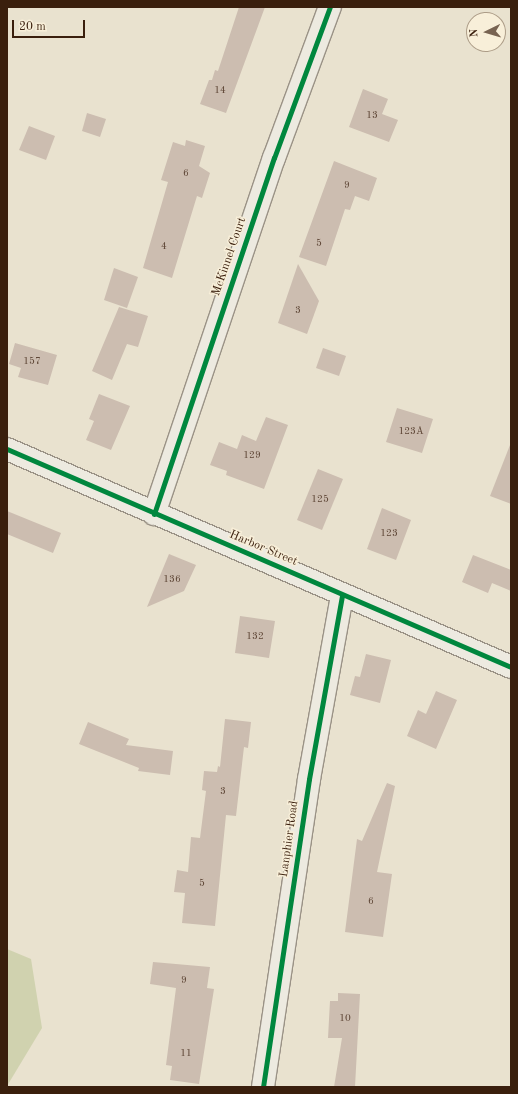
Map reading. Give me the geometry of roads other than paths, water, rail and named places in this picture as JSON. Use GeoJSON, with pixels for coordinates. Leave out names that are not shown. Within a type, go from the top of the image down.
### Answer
{"type":"FeatureCollection","features":[{"type":"Feature","properties":{"kind":"street","name":"McKinnel Court"},"geometry":{"type":"LineString","coordinates":[[154,514],[274,158],[330,7]]}},
{"type":"Feature","properties":{"kind":"street","name":"Harbor Street"},"geometry":{"type":"LineString","coordinates":[[7,449],[154,514],[511,667]]}},
{"type":"Feature","properties":{"kind":"street","name":"Lanphier Road"},"geometry":{"type":"LineString","coordinates":[[263,1087],[309,779],[342,595]]}}]}
